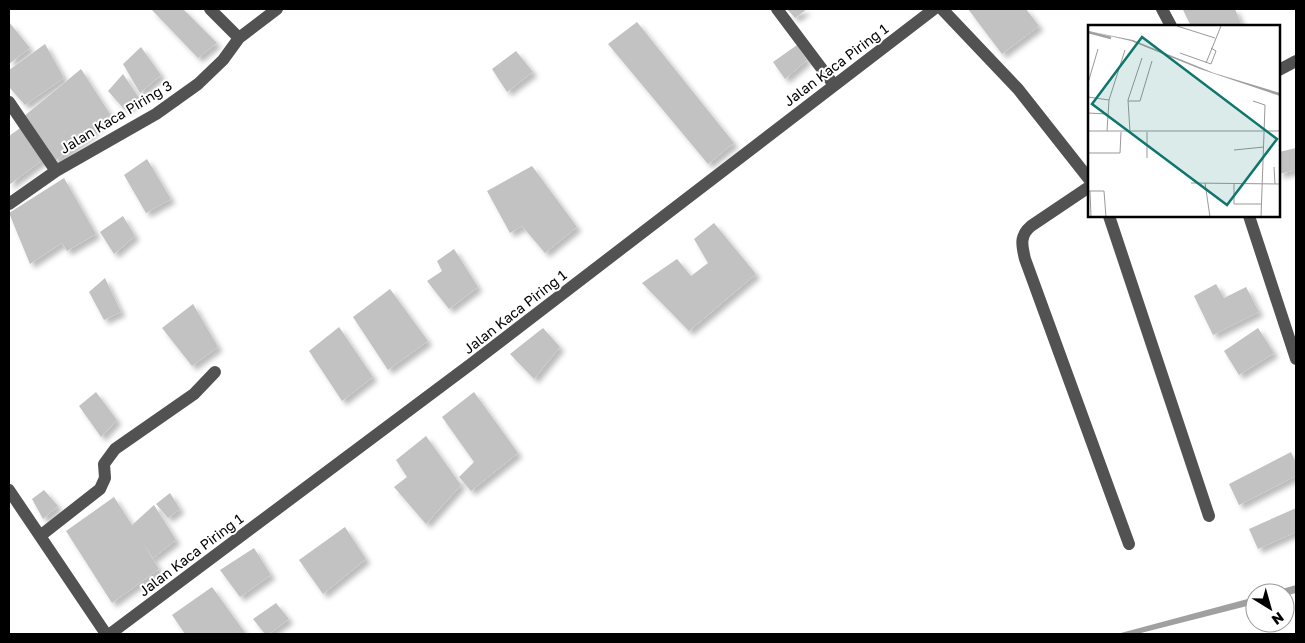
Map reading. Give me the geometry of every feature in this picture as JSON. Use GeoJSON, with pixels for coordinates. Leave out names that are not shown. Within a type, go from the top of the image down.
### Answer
{"type":"FeatureCollection","features":[{"type":"Feature","properties":{"kind":"street"},"geometry":{"type":"LineString","coordinates":[[210,9],[239,38]]}},
{"type":"Feature","properties":{"kind":"street","name":"Jalan Kaca Piring 3"},"geometry":{"type":"LineString","coordinates":[[9,204],[56,171],[156,114],[198,84],[223,60],[239,38],[277,9]]}},
{"type":"Feature","properties":{"kind":"street"},"geometry":{"type":"LineString","coordinates":[[777,9],[834,85]]}},
{"type":"Feature","properties":{"kind":"street","name":"Jalan Kaca Piring 1"},"geometry":{"type":"LineString","coordinates":[[110,634],[472,364],[934,9]]}},
{"type":"Feature","properties":{"kind":"street"},"geometry":{"type":"LineString","coordinates":[[942,9],[1018,89],[1088,178]]}},
{"type":"Feature","properties":{"kind":"street"},"geometry":{"type":"LineString","coordinates":[[1162,9],[1170,25]]}},
{"type":"Feature","properties":{"kind":"street"},"geometry":{"type":"LineString","coordinates":[[1280,69],[1296,61]]}},
{"type":"Feature","properties":{"kind":"street"},"geometry":{"type":"LineString","coordinates":[[9,102],[56,171]]}},
{"type":"Feature","properties":{"kind":"street"},"geometry":{"type":"LineString","coordinates":[[1088,188],[1031,226],[1025,232],[1022,241],[1025,260],[1129,544]]}},
{"type":"Feature","properties":{"kind":"street"},"geometry":{"type":"LineString","coordinates":[[1110,218],[1209,516]]}},
{"type":"Feature","properties":{"kind":"street"},"geometry":{"type":"LineString","coordinates":[[1250,218],[1296,359]]}},
{"type":"Feature","properties":{"kind":"street"},"geometry":{"type":"LineString","coordinates":[[40,536],[100,489],[105,478],[104,464],[115,449],[194,394],[215,372]]}},
{"type":"Feature","properties":{"kind":"street"},"geometry":{"type":"LineString","coordinates":[[9,490],[106,634]]}},
{"type":"Feature","properties":{"kind":"shaded area"},"geometry":{"type":"Polygon","coordinates":[[[1245,600],[1245,607],[1137,634],[1117,634],[1245,600]]]}},
{"type":"Feature","properties":{"kind":"building"},"geometry":{"type":"Polygon","coordinates":[[[151,9],[183,9],[217,43],[198,58],[151,9]]]}},
{"type":"Feature","properties":{"kind":"building"},"geometry":{"type":"Polygon","coordinates":[[[787,9],[807,9],[795,18],[787,9]]]}},
{"type":"Feature","properties":{"kind":"building"},"geometry":{"type":"Polygon","coordinates":[[[968,9],[1026,9],[1039,26],[1002,54],[968,9]]]}},
{"type":"Feature","properties":{"kind":"building"},"geometry":{"type":"Polygon","coordinates":[[[1235,9],[1242,25],[1190,25],[1183,10],[1235,9]]]}},
{"type":"Feature","properties":{"kind":"building"},"geometry":{"type":"Polygon","coordinates":[[[9,22],[30,48],[9,64],[9,22]]]}},
{"type":"Feature","properties":{"kind":"building"},"geometry":{"type":"Polygon","coordinates":[[[637,22],[734,143],[708,164],[608,44],[637,22]]]}},
{"type":"Feature","properties":{"kind":"building"},"geometry":{"type":"Polygon","coordinates":[[[45,44],[64,78],[25,105],[9,87],[9,70],[45,44]]]}},
{"type":"Feature","properties":{"kind":"building"},"geometry":{"type":"Polygon","coordinates":[[[797,45],[807,60],[785,79],[773,62],[797,45]]]}},
{"type":"Feature","properties":{"kind":"building"},"geometry":{"type":"Polygon","coordinates":[[[141,47],[161,75],[140,93],[123,64],[141,47]]]}},
{"type":"Feature","properties":{"kind":"building"},"geometry":{"type":"Polygon","coordinates":[[[516,51],[533,72],[507,92],[492,69],[516,51]]]}},
{"type":"Feature","properties":{"kind":"building"},"geometry":{"type":"Polygon","coordinates":[[[81,69],[110,114],[89,135],[55,161],[23,117],[81,69]]]}},
{"type":"Feature","properties":{"kind":"building"},"geometry":{"type":"Polygon","coordinates":[[[123,74],[139,98],[125,110],[108,91],[123,74]]]}},
{"type":"Feature","properties":{"kind":"building"},"geometry":{"type":"Polygon","coordinates":[[[23,126],[44,159],[9,185],[9,136],[23,126]]]}},
{"type":"Feature","properties":{"kind":"building"},"geometry":{"type":"Polygon","coordinates":[[[1296,148],[1296,170],[1280,174],[1280,152],[1296,148]]]}},
{"type":"Feature","properties":{"kind":"building"},"geometry":{"type":"Polygon","coordinates":[[[147,159],[171,199],[146,213],[124,175],[147,159]]]}},
{"type":"Feature","properties":{"kind":"building"},"geometry":{"type":"Polygon","coordinates":[[[532,166],[577,227],[545,253],[522,226],[510,233],[487,191],[532,166]]]}},
{"type":"Feature","properties":{"kind":"building"},"geometry":{"type":"Polygon","coordinates":[[[64,178],[96,234],[67,251],[62,243],[30,264],[9,213],[64,178]]]}},
{"type":"Feature","properties":{"kind":"building"},"geometry":{"type":"Polygon","coordinates":[[[123,216],[135,236],[114,254],[100,232],[123,216]]]}},
{"type":"Feature","properties":{"kind":"building"},"geometry":{"type":"Polygon","coordinates":[[[714,223],[756,274],[689,331],[642,283],[677,259],[691,276],[708,263],[694,239],[714,223]]]}},
{"type":"Feature","properties":{"kind":"building"},"geometry":{"type":"Polygon","coordinates":[[[454,249],[478,287],[449,309],[427,281],[442,271],[437,261],[454,249]]]}},
{"type":"Feature","properties":{"kind":"building"},"geometry":{"type":"Polygon","coordinates":[[[105,278],[121,312],[104,320],[89,292],[105,278]]]}},
{"type":"Feature","properties":{"kind":"building"},"geometry":{"type":"Polygon","coordinates":[[[1216,284],[1224,298],[1246,287],[1259,312],[1213,335],[1194,296],[1216,284]]]}},
{"type":"Feature","properties":{"kind":"building"},"geometry":{"type":"Polygon","coordinates":[[[390,289],[428,341],[388,370],[353,317],[390,289]]]}},
{"type":"Feature","properties":{"kind":"building"},"geometry":{"type":"Polygon","coordinates":[[[193,304],[218,347],[192,366],[162,328],[193,304]]]}},
{"type":"Feature","properties":{"kind":"building"},"geometry":{"type":"Polygon","coordinates":[[[339,327],[373,377],[342,401],[309,351],[339,327]]]}},
{"type":"Feature","properties":{"kind":"building"},"geometry":{"type":"Polygon","coordinates":[[[543,328],[560,347],[534,379],[510,354],[543,328]]]}},
{"type":"Feature","properties":{"kind":"building"},"geometry":{"type":"Polygon","coordinates":[[[1258,328],[1274,353],[1239,375],[1224,351],[1258,328]]]}},
{"type":"Feature","properties":{"kind":"building"},"geometry":{"type":"Polygon","coordinates":[[[96,392],[117,420],[101,437],[79,406],[96,392]]]}},
{"type":"Feature","properties":{"kind":"building"},"geometry":{"type":"Polygon","coordinates":[[[474,392],[518,453],[471,491],[459,477],[474,462],[442,417],[474,392]]]}},
{"type":"Feature","properties":{"kind":"building"},"geometry":{"type":"Polygon","coordinates":[[[426,436],[461,485],[426,524],[394,487],[407,477],[396,460],[426,436]]]}},
{"type":"Feature","properties":{"kind":"building"},"geometry":{"type":"Polygon","coordinates":[[[1291,452],[1296,463],[1296,476],[1239,505],[1229,484],[1291,452]]]}},
{"type":"Feature","properties":{"kind":"building"},"geometry":{"type":"Polygon","coordinates":[[[44,490],[58,506],[43,519],[32,499],[44,490]]]}},
{"type":"Feature","properties":{"kind":"building"},"geometry":{"type":"Polygon","coordinates":[[[170,493],[180,509],[168,518],[156,504],[170,493]]]}},
{"type":"Feature","properties":{"kind":"building"},"geometry":{"type":"Polygon","coordinates":[[[114,497],[132,525],[154,505],[176,540],[153,558],[141,540],[159,569],[112,603],[66,531],[114,497]]]}},
{"type":"Feature","properties":{"kind":"building"},"geometry":{"type":"Polygon","coordinates":[[[1296,508],[1296,532],[1258,549],[1249,529],[1296,508]]]}},
{"type":"Feature","properties":{"kind":"building"},"geometry":{"type":"Polygon","coordinates":[[[345,527],[366,559],[323,594],[299,560],[345,527]]]}},
{"type":"Feature","properties":{"kind":"building"},"geometry":{"type":"Polygon","coordinates":[[[254,548],[271,575],[240,597],[220,570],[254,548]]]}},
{"type":"Feature","properties":{"kind":"building"},"geometry":{"type":"Polygon","coordinates":[[[212,587],[246,634],[185,634],[172,615],[212,587]]]}},
{"type":"Feature","properties":{"kind":"building"},"geometry":{"type":"Polygon","coordinates":[[[276,603],[289,619],[269,634],[265,634],[253,619],[276,603]]]}}]}
